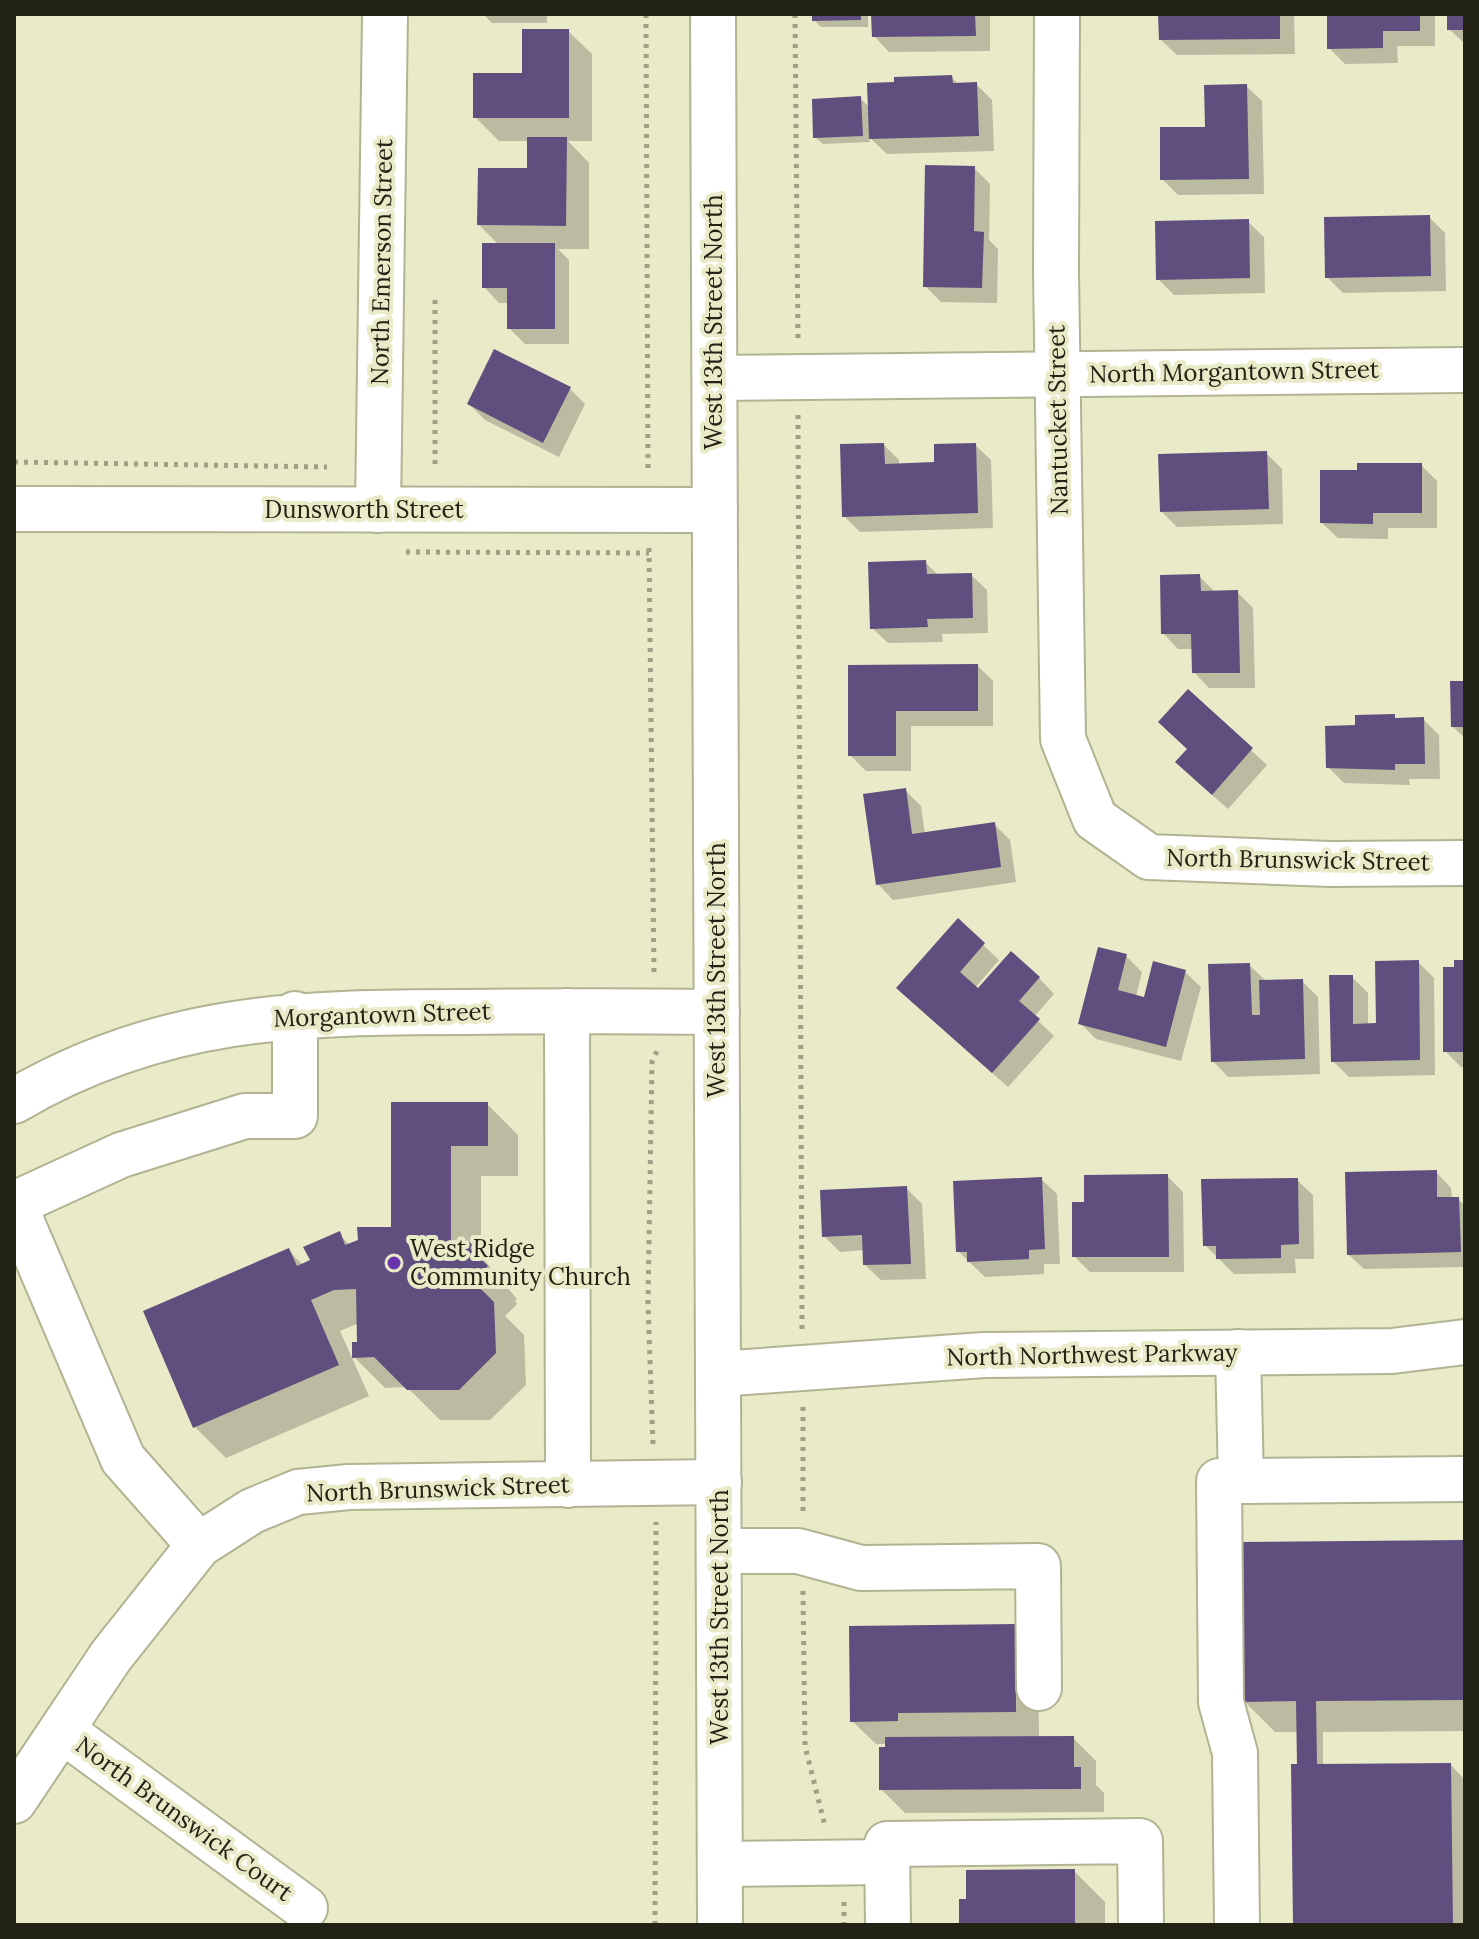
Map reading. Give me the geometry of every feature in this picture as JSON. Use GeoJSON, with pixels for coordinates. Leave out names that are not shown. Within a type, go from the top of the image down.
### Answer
{"type":"FeatureCollection","features":[{"type":"Feature","properties":{"kind":"street","name":"North Emerson Street"},"geometry":{"type":"LineString","coordinates":[[378,510],[385,14]]}},
{"type":"Feature","properties":{"kind":"street","name":"West 13th Street North"},"geometry":{"type":"LineString","coordinates":[[713,14],[720,1925]]}},
{"type":"Feature","properties":{"kind":"street","name":"Nantucket Street"},"geometry":{"type":"LineString","coordinates":[[1057,14],[1063,739],[1095,819]]}},
{"type":"Feature","properties":{"kind":"street","name":"North Morgantown Street"},"geometry":{"type":"LineString","coordinates":[[715,378],[1465,370]]}},
{"type":"Feature","properties":{"kind":"street","name":"Dunsworth Street"},"geometry":{"type":"LineString","coordinates":[[14,509],[715,510]]}},
{"type":"Feature","properties":{"kind":"street","name":"North Brunswick Street"},"geometry":{"type":"LineString","coordinates":[[1095,819],[1149,857],[1330,864],[1465,863]]}},
{"type":"Feature","properties":{"kind":"street"},"geometry":{"type":"LineString","coordinates":[[567,1011],[568,1485]]}},
{"type":"Feature","properties":{"kind":"street","name":"Morgantown Street"},"geometry":{"type":"LineString","coordinates":[[14,1101],[98,1061],[185,1031],[295,1014],[717,1012]]}},
{"type":"Feature","properties":{"kind":"street"},"geometry":{"type":"LineString","coordinates":[[199,1545],[123,1459],[14,1204],[59,1181],[148,1146],[245,1116],[295,1116],[295,1014]]}},
{"type":"Feature","properties":{"kind":"street","name":"North Northwest Parkway"},"geometry":{"type":"LineString","coordinates":[[719,1374],[984,1355],[1392,1351],[1465,1342]]}},
{"type":"Feature","properties":{"kind":"street"},"geometry":{"type":"LineString","coordinates":[[1238,1352],[1241,1481]]}},
{"type":"Feature","properties":{"kind":"street"},"geometry":{"type":"LineString","coordinates":[[1237,1925],[1235,1753],[1221,1702],[1219,1481],[1465,1479]]}},
{"type":"Feature","properties":{"kind":"street","name":"North Brunswick Street"},"geometry":{"type":"LineString","coordinates":[[14,1801],[111,1656],[199,1545],[252,1511],[298,1492],[349,1487],[719,1482]]}},
{"type":"Feature","properties":{"kind":"street"},"geometry":{"type":"LineString","coordinates":[[720,1551],[803,1552],[861,1568],[1038,1566],[1039,1688]]}},
{"type":"Feature","properties":{"kind":"street","name":"North Brunswick Court"},"geometry":{"type":"LineString","coordinates":[[63,1731],[305,1908]]}},
{"type":"Feature","properties":{"kind":"street"},"geometry":{"type":"LineString","coordinates":[[888,1925],[887,1844],[1140,1841],[1141,1925]]}},
{"type":"Feature","properties":{"kind":"street"},"geometry":{"type":"LineString","coordinates":[[720,1864],[887,1862]]}},
{"type":"Feature","properties":{"kind":"path"},"geometry":{"type":"LineString","coordinates":[[795,14],[805,1746],[844,1903],[844,1925]]}},
{"type":"Feature","properties":{"kind":"path"},"geometry":{"type":"LineString","coordinates":[[435,300],[435,469]]}},
{"type":"Feature","properties":{"kind":"building"},"geometry":{"type":"Polygon","coordinates":[[[812,14],[861,14],[861,20],[812,21],[812,14]]]}},
{"type":"Feature","properties":{"kind":"building"},"geometry":{"type":"Polygon","coordinates":[[[871,14],[975,14],[976,36],[872,37],[871,14]]]}},
{"type":"Feature","properties":{"kind":"building"},"geometry":{"type":"Polygon","coordinates":[[[1158,14],[1280,14],[1280,39],[1159,40],[1158,14]]]}},
{"type":"Feature","properties":{"kind":"building"},"geometry":{"type":"Polygon","coordinates":[[[1327,14],[1420,14],[1420,31],[1383,31],[1383,48],[1327,49],[1327,14]]]}},
{"type":"Feature","properties":{"kind":"building"},"geometry":{"type":"Polygon","coordinates":[[[1447,14],[1465,14],[1465,30],[1447,30],[1447,14]]]}},
{"type":"Feature","properties":{"kind":"building"},"geometry":{"type":"Polygon","coordinates":[[[522,29],[569,29],[569,118],[473,118],[473,73],[522,73],[522,29]]]}},
{"type":"Feature","properties":{"kind":"building"},"geometry":{"type":"Polygon","coordinates":[[[952,75],[953,83],[977,82],[979,136],[869,139],[867,83],[894,82],[894,77],[952,75]]]}},
{"type":"Feature","properties":{"kind":"building"},"geometry":{"type":"Polygon","coordinates":[[[1247,84],[1249,179],[1160,180],[1160,127],[1205,127],[1204,85],[1247,84]]]}},
{"type":"Feature","properties":{"kind":"building"},"geometry":{"type":"Polygon","coordinates":[[[861,96],[863,136],[813,138],[812,99],[861,96]]]}},
{"type":"Feature","properties":{"kind":"building"},"geometry":{"type":"Polygon","coordinates":[[[527,137],[567,137],[566,226],[477,225],[478,168],[527,168],[527,137]]]}},
{"type":"Feature","properties":{"kind":"building"},"geometry":{"type":"Polygon","coordinates":[[[925,165],[975,166],[974,231],[984,232],[982,288],[923,287],[925,165]]]}},
{"type":"Feature","properties":{"kind":"building"},"geometry":{"type":"Polygon","coordinates":[[[1430,215],[1431,276],[1325,278],[1324,217],[1430,215]]]}},
{"type":"Feature","properties":{"kind":"building"},"geometry":{"type":"Polygon","coordinates":[[[1249,219],[1250,278],[1156,280],[1155,221],[1249,219]]]}},
{"type":"Feature","properties":{"kind":"building"},"geometry":{"type":"Polygon","coordinates":[[[482,243],[555,243],[555,329],[507,329],[507,288],[482,288],[482,243]]]}},
{"type":"Feature","properties":{"kind":"building"},"geometry":{"type":"Polygon","coordinates":[[[494,349],[571,387],[543,443],[467,404],[494,349]]]}},
{"type":"Feature","properties":{"kind":"building"},"geometry":{"type":"Polygon","coordinates":[[[884,443],[885,464],[934,462],[934,444],[976,443],[978,513],[842,517],[840,444],[884,443]]]}},
{"type":"Feature","properties":{"kind":"building"},"geometry":{"type":"Polygon","coordinates":[[[1267,451],[1269,509],[1160,512],[1158,454],[1267,451]]]}},
{"type":"Feature","properties":{"kind":"building"},"geometry":{"type":"Polygon","coordinates":[[[1357,463],[1422,463],[1422,513],[1373,513],[1373,524],[1320,523],[1320,470],[1357,470],[1357,463]]]}},
{"type":"Feature","properties":{"kind":"building"},"geometry":{"type":"Polygon","coordinates":[[[926,560],[927,574],[972,573],[973,618],[927,619],[928,627],[870,629],[868,562],[926,560]]]}},
{"type":"Feature","properties":{"kind":"building"},"geometry":{"type":"Polygon","coordinates":[[[1200,574],[1201,591],[1238,590],[1240,673],[1192,673],[1191,634],[1161,634],[1160,575],[1200,574]]]}},
{"type":"Feature","properties":{"kind":"building"},"geometry":{"type":"Polygon","coordinates":[[[978,664],[978,711],[896,711],[896,756],[848,756],[848,665],[978,664]]]}},
{"type":"Feature","properties":{"kind":"building"},"geometry":{"type":"Polygon","coordinates":[[[1450,681],[1465,681],[1465,727],[1451,727],[1450,681]]]}},
{"type":"Feature","properties":{"kind":"building"},"geometry":{"type":"Polygon","coordinates":[[[1188,689],[1253,748],[1212,795],[1175,762],[1187,749],[1158,722],[1188,689]]]}},
{"type":"Feature","properties":{"kind":"building"},"geometry":{"type":"Polygon","coordinates":[[[1395,714],[1395,718],[1424,717],[1425,764],[1395,764],[1395,770],[1326,768],[1325,726],[1355,725],[1355,715],[1395,714]]]}},
{"type":"Feature","properties":{"kind":"building"},"geometry":{"type":"Polygon","coordinates":[[[906,788],[912,834],[995,822],[1001,867],[876,885],[863,794],[906,788]]]}},
{"type":"Feature","properties":{"kind":"building"},"geometry":{"type":"Polygon","coordinates":[[[958,918],[985,943],[960,972],[978,988],[1011,951],[1040,977],[1019,1001],[1040,1019],[992,1073],[896,988],[958,918]]]}},
{"type":"Feature","properties":{"kind":"building"},"geometry":{"type":"Polygon","coordinates":[[[1098,947],[1127,954],[1118,990],[1144,997],[1153,961],[1186,970],[1166,1047],[1078,1024],[1098,947]]]}},
{"type":"Feature","properties":{"kind":"building"},"geometry":{"type":"Polygon","coordinates":[[[1419,960],[1420,1060],[1331,1062],[1329,975],[1353,975],[1353,1024],[1376,1023],[1375,961],[1419,960]]]}},
{"type":"Feature","properties":{"kind":"building"},"geometry":{"type":"Polygon","coordinates":[[[1454,960],[1465,960],[1465,1052],[1443,1052],[1443,967],[1454,967],[1454,960]]]}},
{"type":"Feature","properties":{"kind":"building"},"geometry":{"type":"Polygon","coordinates":[[[1250,963],[1252,1015],[1260,1015],[1259,980],[1303,979],[1305,1059],[1211,1062],[1208,964],[1250,963]]]}},
{"type":"Feature","properties":{"kind":"building","name":"West Ridge Community Church"},"geometry":{"type":"Polygon","coordinates":[[[391,1102],[488,1102],[488,1146],[451,1146],[451,1240],[467,1240],[473,1245],[470,1248],[488,1266],[485,1269],[488,1272],[476,1284],[494,1302],[496,1353],[459,1390],[407,1390],[374,1357],[352,1358],[352,1342],[357,1342],[356,1289],[334,1290],[311,1300],[339,1365],[193,1428],[143,1311],[289,1248],[297,1266],[310,1260],[303,1247],[340,1231],[345,1245],[358,1240],[357,1227],[391,1227],[391,1102]]]}},
{"type":"Feature","properties":{"kind":"building"},"geometry":{"type":"Polygon","coordinates":[[[1437,1170],[1437,1197],[1459,1197],[1461,1252],[1347,1255],[1345,1172],[1437,1170]]]}},
{"type":"Feature","properties":{"kind":"building"},"geometry":{"type":"Polygon","coordinates":[[[1168,1174],[1169,1257],[1072,1257],[1072,1202],[1084,1202],[1084,1175],[1168,1174]]]}},
{"type":"Feature","properties":{"kind":"building"},"geometry":{"type":"Polygon","coordinates":[[[1042,1177],[1045,1249],[1029,1250],[1029,1259],[967,1262],[967,1252],[956,1252],[953,1181],[1042,1177]]]}},
{"type":"Feature","properties":{"kind":"building"},"geometry":{"type":"Polygon","coordinates":[[[1298,1178],[1299,1244],[1281,1245],[1281,1258],[1216,1259],[1216,1246],[1203,1246],[1201,1179],[1298,1178]]]}},
{"type":"Feature","properties":{"kind":"building"},"geometry":{"type":"Polygon","coordinates":[[[907,1186],[911,1264],[863,1265],[862,1235],[822,1237],[820,1190],[907,1186]]]}},
{"type":"Feature","properties":{"kind":"building"},"geometry":{"type":"Polygon","coordinates":[[[1465,1540],[1465,1700],[1316,1701],[1317,1764],[1451,1763],[1453,1925],[1293,1925],[1291,1764],[1297,1764],[1296,1701],[1242,1702],[1241,1542],[1465,1540]]]}},
{"type":"Feature","properties":{"kind":"building"},"geometry":{"type":"Polygon","coordinates":[[[1016,1624],[1016,1712],[898,1713],[898,1721],[850,1722],[849,1626],[1016,1624]]]}},
{"type":"Feature","properties":{"kind":"building"},"geometry":{"type":"Polygon","coordinates":[[[1074,1736],[1074,1767],[1081,1767],[1081,1789],[879,1790],[879,1747],[885,1747],[885,1737],[1074,1736]]]}},
{"type":"Feature","properties":{"kind":"building"},"geometry":{"type":"Polygon","coordinates":[[[1075,1869],[1075,1925],[959,1925],[959,1899],[966,1899],[966,1870],[1075,1869]]]}},
{"type":"Feature","properties":{"kind":"place","name":"West Ridge Community Church"},"geometry":{"type":"Point","coordinates":[394,1263]}}]}
